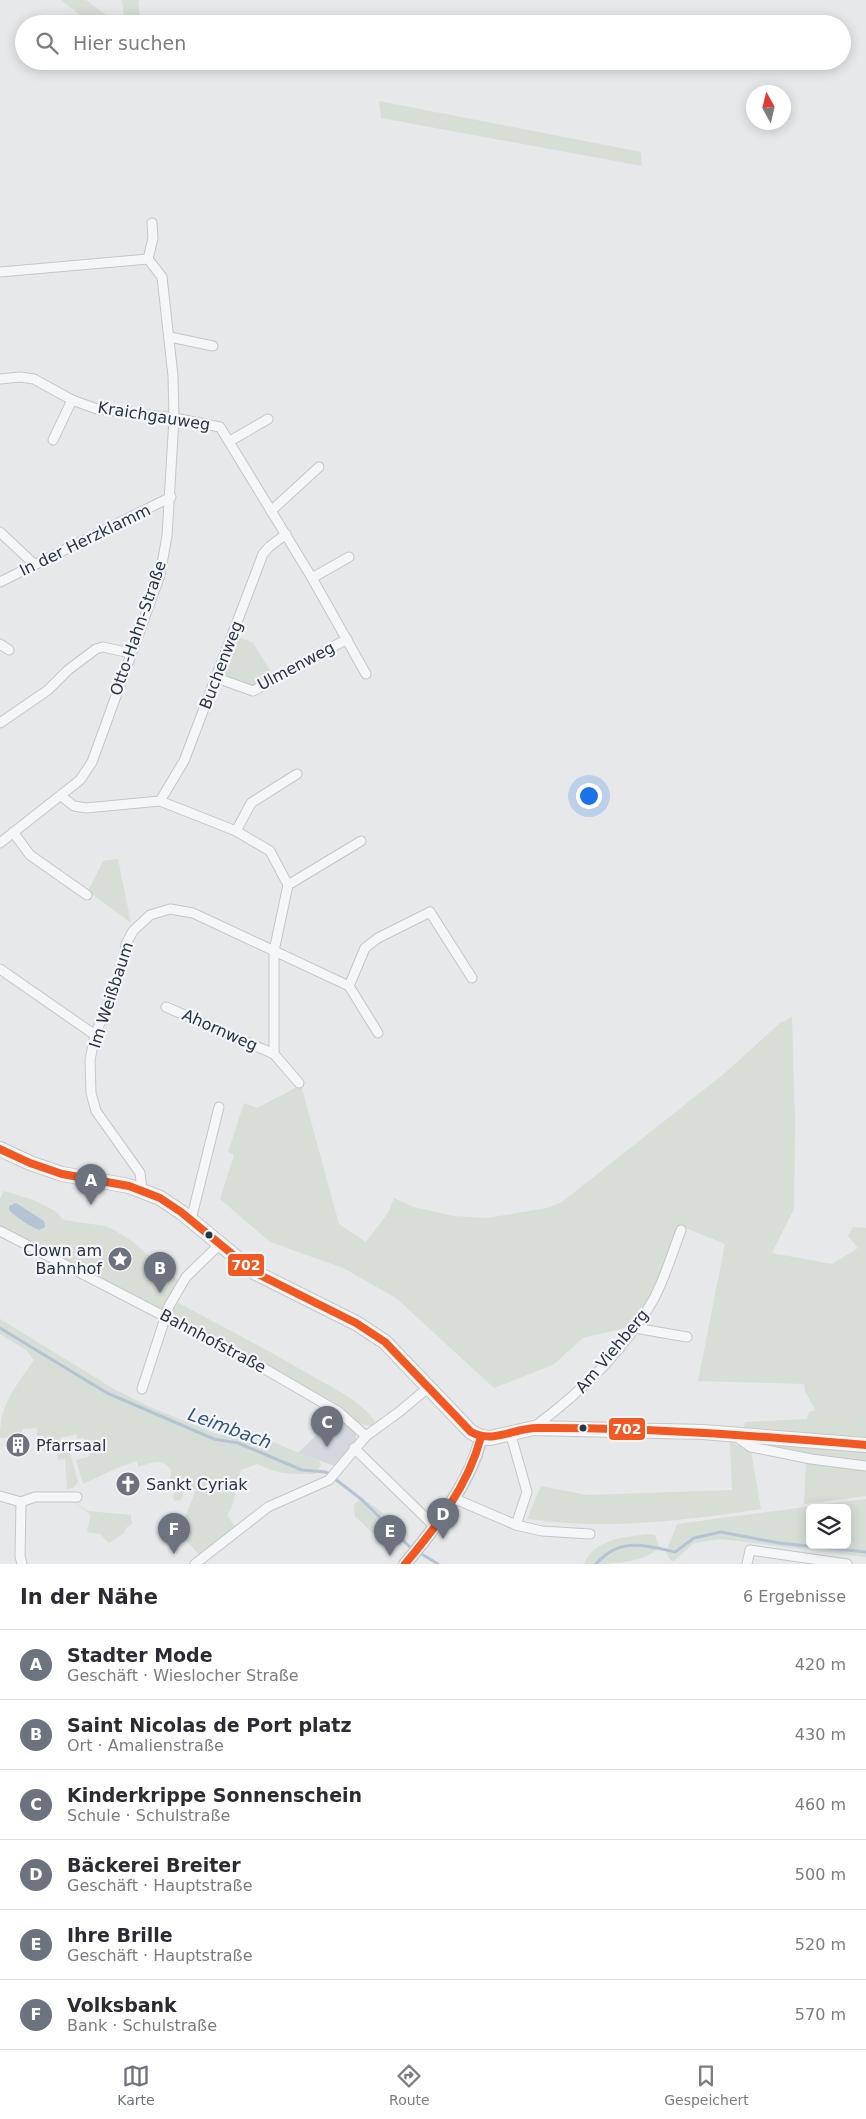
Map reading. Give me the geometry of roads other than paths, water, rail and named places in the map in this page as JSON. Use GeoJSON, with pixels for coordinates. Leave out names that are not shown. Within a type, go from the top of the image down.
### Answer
{"type":"FeatureCollection","features":[{"type":"Feature","properties":{"kind":"main road"},"geometry":{"type":"LineString","coordinates":[[2,1152],[62,1174],[142,1190],[160,1198],[191,1220],[254,1272],[356,1323],[385,1342],[471,1432],[481,1438],[490,1438],[534,1428],[731,1433],[866,1446]]}},
{"type":"Feature","properties":{"kind":"street"},"geometry":{"type":"LineString","coordinates":[[0,272],[148,259],[153,238],[152,223]]}},
{"type":"Feature","properties":{"kind":"street","name":"Otto-Hahn-Straße"},"geometry":{"type":"LineString","coordinates":[[0,843],[80,780],[92,762],[130,653],[160,575],[171,497],[174,418],[170,338],[162,277],[148,259]]}},
{"type":"Feature","properties":{"kind":"street"},"geometry":{"type":"LineString","coordinates":[[170,338],[213,346]]}},
{"type":"Feature","properties":{"kind":"street","name":"Kraichgauweg"},"geometry":{"type":"LineString","coordinates":[[0,379],[20,377],[34,379],[72,400],[97,409],[174,418],[220,427],[286,534],[366,674]]}},
{"type":"Feature","properties":{"kind":"street"},"geometry":{"type":"LineString","coordinates":[[53,440],[72,400]]}},
{"type":"Feature","properties":{"kind":"street","name":"Kraichgauweg"},"geometry":{"type":"LineString","coordinates":[[230,441],[268,419]]}},
{"type":"Feature","properties":{"kind":"street"},"geometry":{"type":"LineString","coordinates":[[271,511],[319,467]]}},
{"type":"Feature","properties":{"kind":"street","name":"In der Herzklamm"},"geometry":{"type":"LineString","coordinates":[[0,582],[171,497]]}},
{"type":"Feature","properties":{"kind":"street"},"geometry":{"type":"LineString","coordinates":[[0,532],[35,565]]}},
{"type":"Feature","properties":{"kind":"street","name":"Buchenweg"},"geometry":{"type":"LineString","coordinates":[[160,802],[184,761],[263,554],[286,534]]}},
{"type":"Feature","properties":{"kind":"street"},"geometry":{"type":"LineString","coordinates":[[312,578],[349,557]]}},
{"type":"Feature","properties":{"kind":"street","name":"Ulmenweg"},"geometry":{"type":"LineString","coordinates":[[217,678],[254,690],[347,639]]}},
{"type":"Feature","properties":{"kind":"street"},"geometry":{"type":"LineString","coordinates":[[0,644],[10,650]]}},
{"type":"Feature","properties":{"kind":"street"},"geometry":{"type":"LineString","coordinates":[[0,723],[48,690],[68,670],[96,649],[103,647],[130,653]]}},
{"type":"Feature","properties":{"kind":"street"},"geometry":{"type":"LineString","coordinates":[[236,830],[251,803],[297,774]]}},
{"type":"Feature","properties":{"kind":"street"},"geometry":{"type":"LineString","coordinates":[[61,796],[74,806],[86,808],[160,802],[236,830],[270,851],[288,885],[274,951],[274,1054],[299,1083]]}},
{"type":"Feature","properties":{"kind":"street"},"geometry":{"type":"LineString","coordinates":[[13,832],[30,855],[87,895]]}},
{"type":"Feature","properties":{"kind":"street"},"geometry":{"type":"LineString","coordinates":[[288,885],[361,841]]}},
{"type":"Feature","properties":{"kind":"street","name":"Im Weißbaum"},"geometry":{"type":"LineString","coordinates":[[142,1190],[140,1173],[96,1111],[91,1094],[90,1060],[95,1035],[124,960],[126,944],[133,931],[150,915],[170,909],[193,913],[349,986]]}},
{"type":"Feature","properties":{"kind":"street"},"geometry":{"type":"LineString","coordinates":[[378,1033],[349,986],[365,948],[378,938],[430,912],[472,978]]}},
{"type":"Feature","properties":{"kind":"street"},"geometry":{"type":"LineString","coordinates":[[0,969],[95,1035]]}},
{"type":"Feature","properties":{"kind":"street","name":"Ahornweg"},"geometry":{"type":"LineString","coordinates":[[166,1006],[274,1054]]}},
{"type":"Feature","properties":{"kind":"street"},"geometry":{"type":"LineString","coordinates":[[191,1220],[219,1107]]}},
{"type":"Feature","properties":{"kind":"street","name":"Am Viehberg"},"geometry":{"type":"LineString","coordinates":[[534,1428],[571,1400],[635,1328],[654,1300],[681,1230]]}},
{"type":"Feature","properties":{"kind":"street","name":"Bahnhofstraße"},"geometry":{"type":"LineString","coordinates":[[0,1231],[258,1364],[339,1412],[366,1436]]}},
{"type":"Feature","properties":{"kind":"street"},"geometry":{"type":"LineString","coordinates":[[142,1389],[165,1315],[186,1276],[220,1244]]}},
{"type":"Feature","properties":{"kind":"street"},"geometry":{"type":"LineString","coordinates":[[635,1328],[687,1337]]}},
{"type":"Feature","properties":{"kind":"street"},"geometry":{"type":"LineString","coordinates":[[195,1564],[268,1507],[329,1480],[366,1436],[399,1412],[428,1387]]}},
{"type":"Feature","properties":{"kind":"street"},"geometry":{"type":"LineString","coordinates":[[510,1432],[527,1492],[516,1525]]}},
{"type":"Feature","properties":{"kind":"street"},"geometry":{"type":"LineString","coordinates":[[731,1433],[751,1447],[811,1459],[866,1466]]}},
{"type":"Feature","properties":{"kind":"street"},"geometry":{"type":"LineString","coordinates":[[407,1561],[435,1527],[453,1498],[475,1458],[481,1438]]}},
{"type":"Feature","properties":{"kind":"street"},"geometry":{"type":"LineString","coordinates":[[354,1448],[435,1527]]}},
{"type":"Feature","properties":{"kind":"street"},"geometry":{"type":"LineString","coordinates":[[0,1496],[21,1502],[35,1497],[77,1496]]}},
{"type":"Feature","properties":{"kind":"street"},"geometry":{"type":"LineString","coordinates":[[453,1498],[516,1525],[542,1531],[590,1534]]}},
{"type":"Feature","properties":{"kind":"street"},"geometry":{"type":"LineString","coordinates":[[21,1502],[20,1556],[22,1564]]}},
{"type":"Feature","properties":{"kind":"street"},"geometry":{"type":"LineString","coordinates":[[747,1564],[750,1550],[847,1564]]}},
{"type":"Feature","properties":{"kind":"water"},"geometry":{"type":"Polygon","coordinates":[[[16,1203],[44,1221],[45,1227],[39,1230],[16,1216],[9,1210],[9,1206],[16,1203]]]}},
{"type":"Feature","properties":{"kind":"waterway","name":"Leimbach"},"geometry":{"type":"LineString","coordinates":[[0,1328],[107,1393],[214,1439],[238,1443],[302,1470],[326,1472],[361,1499],[410,1547],[438,1564]]}},
{"type":"Feature","properties":{"kind":"waterway","name":"Leimbach"},"geometry":{"type":"LineString","coordinates":[[596,1564],[605,1555],[623,1546],[653,1547],[675,1552],[694,1538],[721,1532],[779,1543],[866,1552]]}},
{"type":"Feature","properties":{"kind":"place","name":"Stadter Mode"},"geometry":{"type":"Point","coordinates":[91,1205]}},
{"type":"Feature","properties":{"kind":"place","name":"Clown am Bahnhof"},"geometry":{"type":"Point","coordinates":[120,1259]}},
{"type":"Feature","properties":{"kind":"place","name":"Saint Nicolas de Port platz"},"geometry":{"type":"Point","coordinates":[160,1293]}},
{"type":"Feature","properties":{"kind":"place","name":"Pfarrsaal"},"geometry":{"type":"Point","coordinates":[18,1445]}},
{"type":"Feature","properties":{"kind":"place","name":"Kinderkrippe Sonnenschein"},"geometry":{"type":"Point","coordinates":[327,1447]}},
{"type":"Feature","properties":{"kind":"place","name":"Sankt Cyriak"},"geometry":{"type":"Point","coordinates":[128,1484]}},
{"type":"Feature","properties":{"kind":"place","name":"Bäckerei Breiter"},"geometry":{"type":"Point","coordinates":[443,1539]}},
{"type":"Feature","properties":{"kind":"place","name":"Volksbank"},"geometry":{"type":"Point","coordinates":[174,1554]}},
{"type":"Feature","properties":{"kind":"place","name":"Ihre Brille"},"geometry":{"type":"Point","coordinates":[390,1556]}}]}
